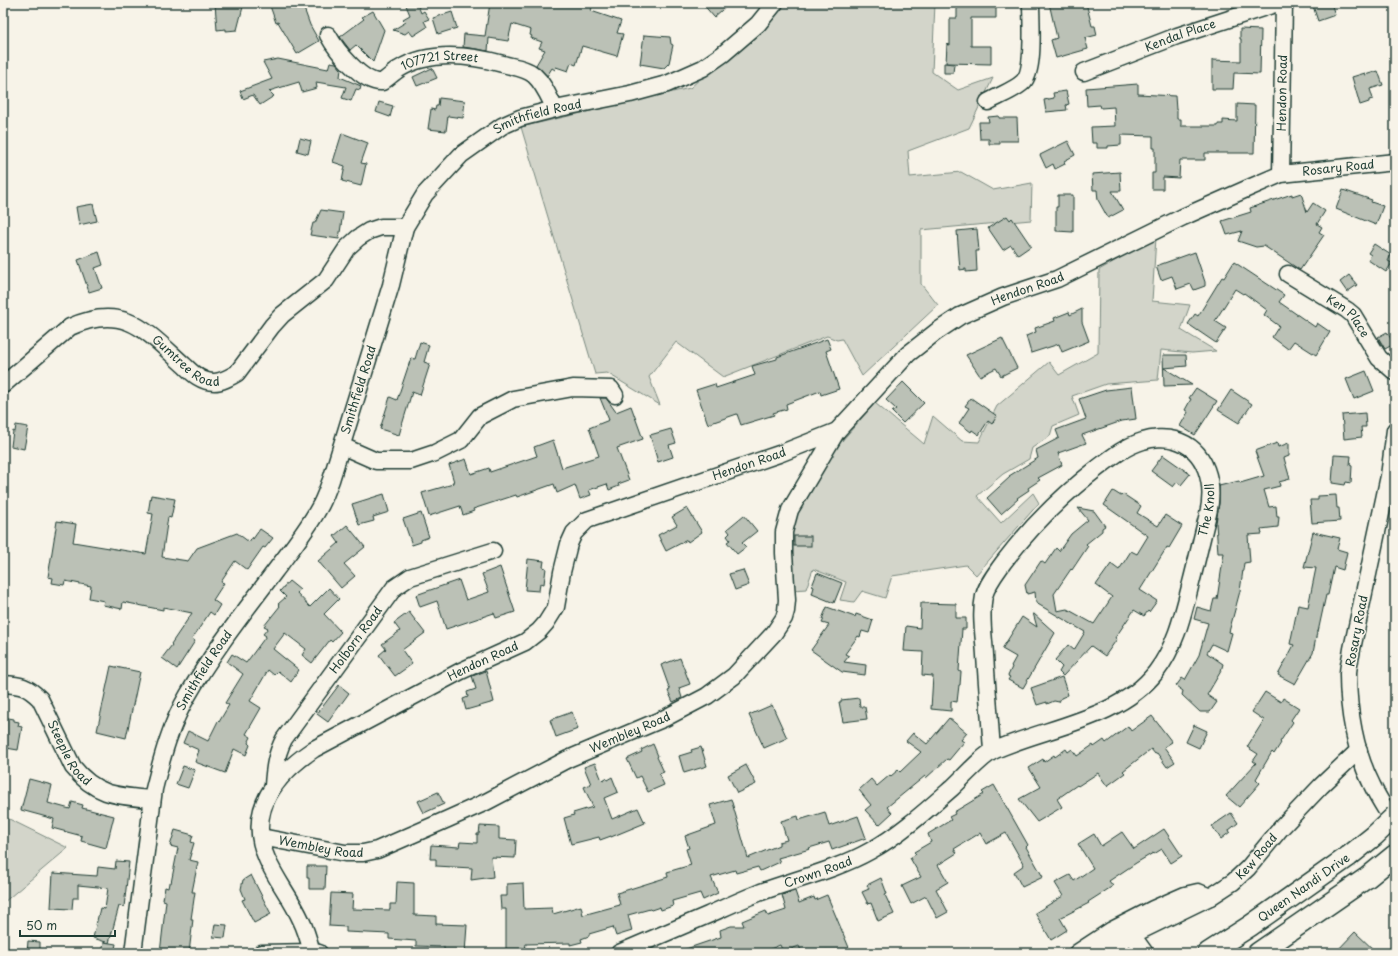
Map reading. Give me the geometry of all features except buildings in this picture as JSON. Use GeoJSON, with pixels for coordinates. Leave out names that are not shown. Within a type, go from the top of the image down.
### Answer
{"type":"FeatureCollection","features":[{"type":"Feature","properties":{"kind":"main road","name":"Queen Nandi Drive"},"geometry":{"type":"LineString","coordinates":[[1208,953],[1250,926],[1349,856],[1374,836],[1395,816]]}},
{"type":"Feature","properties":{"kind":"main road"},"geometry":{"type":"LineString","coordinates":[[1258,953],[1368,877],[1395,855]]}},
{"type":"Feature","properties":{"kind":"street","name":"Smithfield Road"},"geometry":{"type":"LineString","coordinates":[[133,953],[152,798],[159,770],[176,717],[188,695],[217,650],[297,541],[318,509],[331,480],[342,446],[391,284],[405,228],[425,194],[461,155],[502,126],[516,120],[555,109],[630,94],[660,86],[703,68],[723,54],[758,24],[775,3]]}},
{"type":"Feature","properties":{"kind":"street"},"geometry":{"type":"LineString","coordinates":[[988,102],[1022,83],[1027,77],[1031,55],[1031,3]]}},
{"type":"Feature","properties":{"kind":"street","name":"Kendal Place"},"geometry":{"type":"LineString","coordinates":[[1084,72],[1177,36],[1278,3]]}},
{"type":"Feature","properties":{"kind":"street","name":"Hendon Road"},"geometry":{"type":"LineString","coordinates":[[315,952],[301,919],[266,858],[261,837],[260,823],[262,808],[273,786],[296,761],[314,749],[461,671],[525,642],[539,631],[556,607],[569,544],[574,533],[587,520],[786,452],[837,431],[908,354],[936,332],[960,316],[1003,297],[1056,279],[1183,217],[1281,174],[1284,3]]}},
{"type":"Feature","properties":{"kind":"street","name":"107721 Street"},"geometry":{"type":"LineString","coordinates":[[328,35],[340,55],[354,68],[372,81],[382,82],[399,69],[409,64],[429,58],[459,56],[492,61],[527,70],[533,74],[542,84],[555,109]]}},
{"type":"Feature","properties":{"kind":"street","name":"Rosary Road"},"geometry":{"type":"LineString","coordinates":[[1281,174],[1395,162]]}},
{"type":"Feature","properties":{"kind":"street","name":"Gumtree Road"},"geometry":{"type":"LineString","coordinates":[[3,385],[70,327],[83,321],[98,318],[118,319],[134,324],[151,336],[191,372],[203,380],[215,382],[228,378],[237,373],[282,315],[326,280],[347,248],[358,238],[380,227],[405,228]]}},
{"type":"Feature","properties":{"kind":"street","name":"Ken Place"},"geometry":{"type":"LineString","coordinates":[[1288,274],[1347,310],[1352,315],[1379,358],[1395,372]]}},
{"type":"Feature","properties":{"kind":"street"},"geometry":{"type":"LineString","coordinates":[[342,446],[376,461],[411,461],[435,453],[461,440],[480,416],[513,399],[573,388],[611,389],[615,395]]}},
{"type":"Feature","properties":{"kind":"street","name":"Rosary Road"},"geometry":{"type":"LineString","coordinates":[[1395,430],[1389,476],[1348,672],[1349,696],[1353,725],[1359,750],[1371,784],[1395,825]]}},
{"type":"Feature","properties":{"kind":"street","name":"Wembley Road"},"geometry":{"type":"LineString","coordinates":[[261,837],[346,853],[362,853],[377,850],[486,802],[568,759],[665,718],[707,696],[734,676],[774,633],[784,618],[787,600],[784,532],[790,510],[837,431]]}},
{"type":"Feature","properties":{"kind":"street","name":"The Knoll"},"geometry":{"type":"LineString","coordinates":[[1151,439],[1176,440],[1192,448],[1204,463],[1210,477],[1210,506],[1181,622],[1172,648],[1158,670],[1145,685],[1115,705],[1081,720],[992,751],[983,605],[989,584],[1022,537],[1043,515],[1076,484],[1114,456],[1131,446],[1151,439]]}},
{"type":"Feature","properties":{"kind":"street","name":"Holborn Road"},"geometry":{"type":"LineString","coordinates":[[273,786],[274,768],[278,750],[284,739],[394,588],[410,577],[492,551]]}},
{"type":"Feature","properties":{"kind":"street","name":"Steeple Road"},"geometry":{"type":"LineString","coordinates":[[3,684],[20,685],[34,693],[40,700],[73,767],[79,776],[100,791],[115,795],[152,798]]}},
{"type":"Feature","properties":{"kind":"street","name":"Kew Road"},"geometry":{"type":"LineString","coordinates":[[1102,953],[1126,944],[1210,897],[1233,882],[1248,868],[1281,828],[1316,791],[1359,750]]}},
{"type":"Feature","properties":{"kind":"street","name":"Crown Road"},"geometry":{"type":"LineString","coordinates":[[619,953],[757,894],[850,861],[867,853],[894,836],[948,792],[992,751]]}},
{"type":"Feature","properties":{"kind":"street"},"geometry":{"type":"LineString","coordinates":[[1078,953],[1112,930],[1153,908],[1185,895],[1198,892],[1210,897]]}},
{"type":"Feature","properties":{"kind":"street"},"geometry":{"type":"LineString","coordinates":[[1126,944],[1145,953]]}},
{"type":"Feature","properties":{"kind":"street"},"geometry":{"type":"LineString","coordinates":[[261,953],[315,952]]}},
{"type":"Feature","properties":{"kind":"shaded area"},"geometry":{"type":"Polygon","coordinates":[[[783,3],[935,3],[932,72],[958,90],[993,78],[969,128],[908,151],[910,177],[961,172],[993,190],[1032,183],[1031,220],[921,230],[921,284],[938,305],[862,376],[842,339],[837,340],[827,336],[723,377],[676,342],[649,377],[660,405],[607,373],[595,374],[521,127],[690,88],[783,3]]]}},
{"type":"Feature","properties":{"kind":"shaded area"},"geometry":{"type":"Polygon","coordinates":[[[1156,237],[1152,301],[1190,305],[1181,330],[1216,351],[1192,353],[1161,350],[1158,380],[1106,384],[1072,396],[1079,415],[1053,426],[1050,436],[1032,448],[1029,459],[1003,474],[977,496],[1001,523],[1033,493],[1039,503],[976,575],[966,565],[892,576],[885,598],[862,591],[854,602],[840,600],[846,582],[813,569],[806,589],[793,590],[791,541],[795,514],[833,451],[875,403],[924,444],[933,416],[962,441],[979,442],[997,406],[1049,362],[1059,375],[1098,353],[1099,270],[1156,237]]]}},
{"type":"Feature","properties":{"kind":"shaded area"},"geometry":{"type":"Polygon","coordinates":[[[3,816],[68,848],[3,903],[3,816]]]}},
{"type":"Feature","properties":{"kind":"waterway"},"geometry":{"type":"LineString","coordinates":[[1395,83],[1395,102]]}},
{"type":"Feature","properties":{"kind":"waterway"},"geometry":{"type":"LineString","coordinates":[[1395,694],[1393,703],[1395,704]]}}]}
